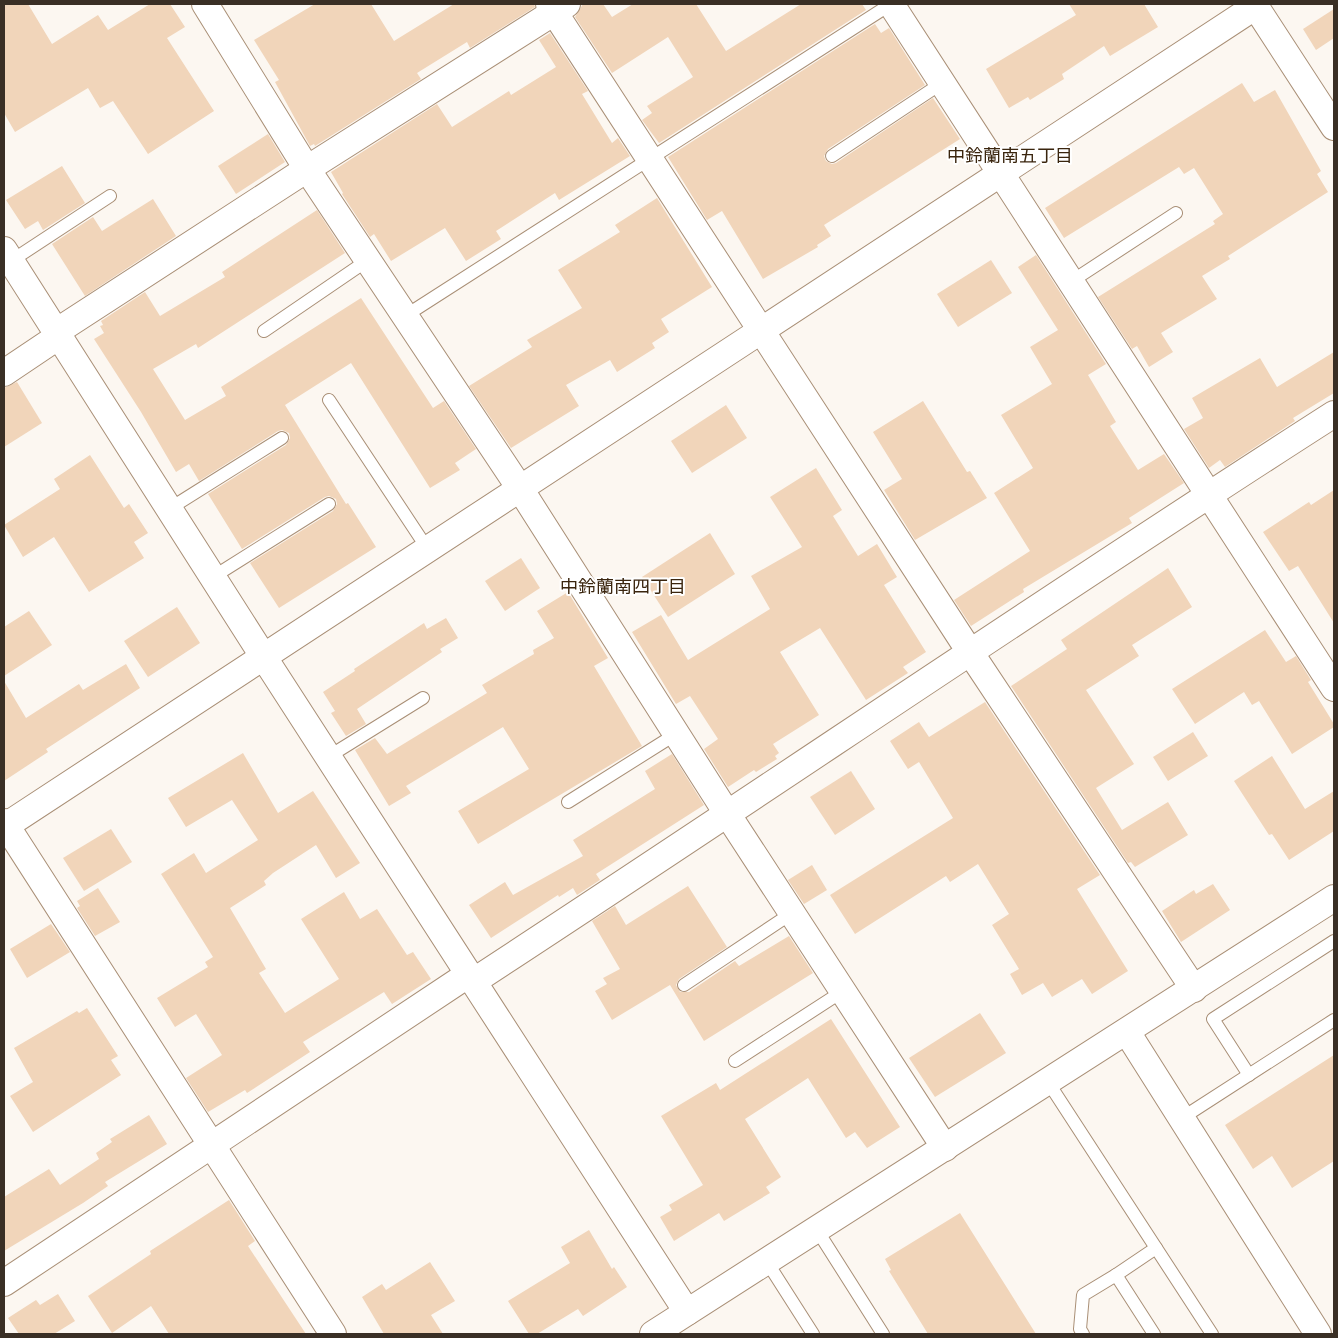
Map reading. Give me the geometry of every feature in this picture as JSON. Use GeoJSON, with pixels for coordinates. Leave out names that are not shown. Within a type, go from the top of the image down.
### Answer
{"type":"FeatureCollection","features":[{"type":"Feature","properties":{"kind":"street"},"geometry":{"type":"LineString","coordinates":[[891,4],[1210,493],[1334,688]]}},
{"type":"Feature","properties":{"kind":"street"},"geometry":{"type":"LineString","coordinates":[[333,1334],[5,825],[1255,5],[1334,128]]}},
{"type":"Feature","properties":{"kind":"street"},"geometry":{"type":"LineString","coordinates":[[211,6],[307,169],[519,488],[728,815],[946,1148]]}},
{"type":"Feature","properties":{"kind":"street"},"geometry":{"type":"LineString","coordinates":[[4,373],[58,334],[557,6],[650,160],[970,652],[1194,989]]}},
{"type":"Feature","properties":{"kind":"street"},"geometry":{"type":"LineString","coordinates":[[7,255],[262,656],[687,1312]]}},
{"type":"Feature","properties":{"kind":"street"},"geometry":{"type":"LineString","coordinates":[[4,1283],[472,978],[728,815],[1210,493],[1334,414]]}},
{"type":"Feature","properties":{"kind":"street"},"geometry":{"type":"LineString","coordinates":[[653,1334],[1334,898]]}},
{"type":"Feature","properties":{"kind":"street"},"geometry":{"type":"LineString","coordinates":[[1127,1032],[1318,1334]]}},
{"type":"Feature","properties":{"kind":"lane"},"geometry":{"type":"LineString","coordinates":[[405,316],[891,4]]}},
{"type":"Feature","properties":{"kind":"lane"},"geometry":{"type":"LineString","coordinates":[[832,156],[942,83]]}},
{"type":"Feature","properties":{"kind":"lane"},"geometry":{"type":"LineString","coordinates":[[7,255],[110,196]]}},
{"type":"Feature","properties":{"kind":"lane"},"geometry":{"type":"LineString","coordinates":[[1072,281],[1176,214]]}},
{"type":"Feature","properties":{"kind":"lane"},"geometry":{"type":"LineString","coordinates":[[264,331],[368,260]]}},
{"type":"Feature","properties":{"kind":"lane"},"geometry":{"type":"LineString","coordinates":[[329,400],[427,548]]}},
{"type":"Feature","properties":{"kind":"lane"},"geometry":{"type":"LineString","coordinates":[[169,509],[282,438]]}},
{"type":"Feature","properties":{"kind":"lane"},"geometry":{"type":"LineString","coordinates":[[213,577],[330,504]]}},
{"type":"Feature","properties":{"kind":"lane"},"geometry":{"type":"LineString","coordinates":[[328,757],[423,698]]}},
{"type":"Feature","properties":{"kind":"lane"},"geometry":{"type":"LineString","coordinates":[[568,802],[676,734]]}},
{"type":"Feature","properties":{"kind":"lane"},"geometry":{"type":"LineString","coordinates":[[684,985],[792,913]]}},
{"type":"Feature","properties":{"kind":"lane"},"geometry":{"type":"LineString","coordinates":[[1249,1075],[1213,1019],[1334,941]]}},
{"type":"Feature","properties":{"kind":"lane"},"geometry":{"type":"LineString","coordinates":[[735,1061],[843,991]]}},
{"type":"Feature","properties":{"kind":"lane"},"geometry":{"type":"LineString","coordinates":[[1182,1118],[1334,1020]]}},
{"type":"Feature","properties":{"kind":"lane"},"geometry":{"type":"LineString","coordinates":[[1048,1082],[1212,1334]]}},
{"type":"Feature","properties":{"kind":"lane"},"geometry":{"type":"LineString","coordinates":[[817,1230],[883,1334]]}},
{"type":"Feature","properties":{"kind":"lane"},"geometry":{"type":"LineString","coordinates":[[1083,1334],[1080,1329],[1083,1295],[1156,1248]]}},
{"type":"Feature","properties":{"kind":"lane"},"geometry":{"type":"LineString","coordinates":[[767,1262],[813,1334]]}},
{"type":"Feature","properties":{"kind":"lane"},"geometry":{"type":"LineString","coordinates":[[1116,1275],[1154,1334]]}},
{"type":"Feature","properties":{"kind":"building"},"geometry":{"type":"Polygon","coordinates":[[[4,4],[28,4],[52,44],[98,15],[108,30],[150,4],[170,4],[185,27],[167,38],[214,111],[148,154],[113,101],[100,108],[88,88],[15,132],[4,113],[4,4]]]}},
{"type":"Feature","properties":{"kind":"building"},"geometry":{"type":"Polygon","coordinates":[[[315,4],[371,4],[394,41],[454,4],[534,4],[535,7],[470,48],[467,42],[417,73],[421,79],[315,146],[314,144],[310,146],[275,82],[279,80],[254,40],[315,4]]]}},
{"type":"Feature","properties":{"kind":"building"},"geometry":{"type":"Polygon","coordinates":[[[583,4],[603,4],[612,17],[633,4],[696,4],[726,51],[801,4],[862,4],[866,10],[659,143],[642,120],[652,113],[647,106],[693,77],[668,37],[612,73],[575,17],[583,4]]]}},
{"type":"Feature","properties":{"kind":"building"},"geometry":{"type":"Polygon","coordinates":[[[1069,4],[1144,4],[1158,27],[1110,56],[1104,46],[1062,74],[1064,79],[1030,100],[1028,97],[1009,108],[986,69],[1076,15],[1069,4]]]}},
{"type":"Feature","properties":{"kind":"building"},"geometry":{"type":"Polygon","coordinates":[[[1334,9],[1334,38],[1316,50],[1303,29],[1334,9]]]}},
{"type":"Feature","properties":{"kind":"building"},"geometry":{"type":"Polygon","coordinates":[[[875,24],[881,33],[889,28],[925,85],[828,149],[824,156],[826,161],[832,164],[836,163],[933,98],[960,139],[824,225],[831,236],[817,245],[818,247],[763,279],[722,211],[707,220],[668,157],[875,24]]]}},
{"type":"Feature","properties":{"kind":"building"},"geometry":{"type":"Polygon","coordinates":[[[550,33],[588,91],[582,94],[612,143],[618,138],[630,156],[559,200],[555,193],[496,231],[501,239],[466,261],[445,228],[391,261],[374,234],[370,237],[342,194],[331,172],[437,104],[452,127],[509,91],[511,95],[556,67],[539,40],[550,33]]]}},
{"type":"Feature","properties":{"kind":"building"},"geometry":{"type":"Polygon","coordinates":[[[1242,83],[1254,102],[1275,90],[1321,171],[1317,174],[1328,192],[1228,256],[1230,259],[1202,276],[1217,299],[1161,333],[1173,352],[1149,367],[1137,346],[1132,349],[1098,297],[1215,224],[1213,221],[1223,214],[1194,168],[1184,174],[1179,167],[1064,238],[1045,208],[1242,83]]]}},
{"type":"Feature","properties":{"kind":"building"},"geometry":{"type":"Polygon","coordinates":[[[268,134],[285,162],[236,194],[218,166],[268,134]]]}},
{"type":"Feature","properties":{"kind":"building"},"geometry":{"type":"Polygon","coordinates":[[[62,166],[85,203],[43,230],[38,221],[25,229],[6,200],[62,166]]]}},
{"type":"Feature","properties":{"kind":"building"},"geometry":{"type":"Polygon","coordinates":[[[657,198],[712,287],[661,319],[669,332],[652,343],[655,348],[617,372],[610,360],[566,385],[579,406],[511,448],[469,386],[532,347],[527,340],[582,308],[558,270],[620,232],[615,225],[657,198]]]}},
{"type":"Feature","properties":{"kind":"building"},"geometry":{"type":"Polygon","coordinates":[[[153,199],[176,236],[85,296],[52,244],[93,217],[102,231],[153,199]]]}},
{"type":"Feature","properties":{"kind":"building"},"geometry":{"type":"Polygon","coordinates":[[[317,210],[345,253],[198,348],[196,344],[153,369],[185,420],[226,396],[221,387],[361,298],[433,408],[444,401],[476,449],[455,463],[460,470],[430,488],[351,363],[285,405],[346,504],[348,503],[376,547],[279,608],[250,563],[333,511],[337,504],[336,499],[329,496],[325,497],[242,549],[208,494],[286,445],[290,438],[289,433],[282,430],[278,431],[199,481],[189,464],[176,472],[141,412],[94,339],[104,333],[100,326],[103,325],[101,321],[145,292],[160,316],[225,277],[222,272],[317,210]]]}},
{"type":"Feature","properties":{"kind":"building"},"geometry":{"type":"Polygon","coordinates":[[[1036,255],[1106,364],[1088,375],[1116,422],[1110,426],[1138,470],[1164,454],[1184,483],[1129,518],[1132,523],[1023,589],[1024,592],[971,626],[954,600],[1030,551],[994,493],[1033,468],[1001,415],[1052,384],[1030,347],[1058,330],[1018,267],[1036,255]]]}},
{"type":"Feature","properties":{"kind":"building"},"geometry":{"type":"Polygon","coordinates":[[[991,260],[1012,293],[958,327],[937,294],[991,260]]]}},
{"type":"Feature","properties":{"kind":"building"},"geometry":{"type":"Polygon","coordinates":[[[1334,352],[1334,393],[1293,418],[1295,421],[1225,467],[1220,460],[1209,468],[1184,429],[1203,418],[1192,398],[1260,358],[1277,387],[1334,352]]]}},
{"type":"Feature","properties":{"kind":"building"},"geometry":{"type":"Polygon","coordinates":[[[17,382],[42,423],[4,447],[4,388],[17,382]]]}},
{"type":"Feature","properties":{"kind":"building"},"geometry":{"type":"Polygon","coordinates":[[[923,401],[967,472],[970,471],[987,498],[915,540],[884,490],[902,479],[873,432],[923,401]]]}},
{"type":"Feature","properties":{"kind":"building"},"geometry":{"type":"Polygon","coordinates":[[[726,405],[747,438],[692,473],[671,441],[726,405]]]}},
{"type":"Feature","properties":{"kind":"building"},"geometry":{"type":"Polygon","coordinates":[[[90,455],[124,508],[129,504],[148,533],[134,542],[144,558],[89,592],[54,537],[23,557],[4,525],[60,489],[54,479],[90,455]]]}},
{"type":"Feature","properties":{"kind":"building"},"geometry":{"type":"Polygon","coordinates":[[[816,468],[842,510],[833,516],[858,556],[877,544],[897,577],[884,585],[926,652],[903,667],[908,673],[866,700],[820,628],[780,652],[819,715],[773,744],[779,753],[775,756],[777,759],[756,772],[754,770],[728,787],[704,749],[718,739],[690,696],[676,704],[632,632],[661,615],[688,660],[770,609],[751,576],[802,547],[770,497],[816,468]]]}},
{"type":"Feature","properties":{"kind":"building"},"geometry":{"type":"Polygon","coordinates":[[[1334,490],[1334,623],[1298,566],[1289,571],[1263,532],[1309,502],[1311,505],[1334,490]]]}},
{"type":"Feature","properties":{"kind":"building"},"geometry":{"type":"Polygon","coordinates":[[[710,533],[735,574],[668,617],[642,577],[710,533]]]}},
{"type":"Feature","properties":{"kind":"building"},"geometry":{"type":"Polygon","coordinates":[[[521,558],[540,588],[505,611],[485,581],[521,558]]]}},
{"type":"Feature","properties":{"kind":"building"},"geometry":{"type":"Polygon","coordinates":[[[1168,568],[1192,607],[1132,645],[1139,656],[1086,690],[1134,764],[1096,788],[1122,830],[1168,802],[1188,835],[1135,867],[1131,862],[1128,863],[1011,686],[1067,649],[1061,640],[1168,568]]]}},
{"type":"Feature","properties":{"kind":"building"},"geometry":{"type":"Polygon","coordinates":[[[568,592],[608,658],[594,666],[642,746],[478,844],[458,811],[529,769],[503,727],[406,786],[411,793],[389,806],[355,750],[375,738],[387,754],[487,693],[482,685],[534,654],[533,650],[554,638],[537,611],[568,592]]]}},
{"type":"Feature","properties":{"kind":"building"},"geometry":{"type":"Polygon","coordinates":[[[177,607],[200,643],[148,677],[124,641],[177,607]]]}},
{"type":"Feature","properties":{"kind":"building"},"geometry":{"type":"Polygon","coordinates":[[[29,611],[52,645],[4,676],[4,627],[29,611]]]}},
{"type":"Feature","properties":{"kind":"building"},"geometry":{"type":"Polygon","coordinates":[[[446,618],[458,638],[440,649],[442,652],[357,709],[366,724],[346,736],[331,713],[335,711],[323,692],[355,671],[354,669],[424,623],[427,629],[446,618]]]}},
{"type":"Feature","properties":{"kind":"building"},"geometry":{"type":"Polygon","coordinates":[[[1265,630],[1286,662],[1296,656],[1311,680],[1308,682],[1334,724],[1334,727],[1292,754],[1259,701],[1252,705],[1244,692],[1195,724],[1172,689],[1265,630]]]}},
{"type":"Feature","properties":{"kind":"building"},"geometry":{"type":"Polygon","coordinates":[[[126,664],[140,688],[46,749],[48,752],[4,781],[4,681],[26,718],[79,684],[83,690],[126,664]]]}},
{"type":"Feature","properties":{"kind":"building"},"geometry":{"type":"Polygon","coordinates":[[[985,702],[1100,875],[1077,889],[1128,971],[1092,994],[1082,979],[1052,997],[1043,983],[1022,995],[1010,974],[1019,969],[992,925],[1009,914],[978,864],[950,882],[946,876],[855,934],[830,895],[953,818],[919,762],[908,769],[890,741],[919,722],[929,737],[985,702]]]}},
{"type":"Feature","properties":{"kind":"building"},"geometry":{"type":"Polygon","coordinates":[[[1193,732],[1208,756],[1168,781],[1153,757],[1193,732]]]}},
{"type":"Feature","properties":{"kind":"building"},"geometry":{"type":"Polygon","coordinates":[[[243,753],[278,813],[313,791],[360,863],[336,878],[316,845],[273,873],[264,881],[266,885],[230,908],[266,969],[259,973],[285,1013],[339,979],[301,919],[344,892],[360,919],[377,909],[407,955],[413,952],[431,979],[392,1004],[384,992],[303,1042],[310,1052],[247,1093],[245,1090],[208,1112],[186,1078],[222,1055],[196,1014],[175,1027],[157,998],[208,967],[205,962],[213,957],[161,874],[194,853],[206,873],[258,840],[232,800],[186,827],[168,798],[243,753]]]}},
{"type":"Feature","properties":{"kind":"building"},"geometry":{"type":"Polygon","coordinates":[[[672,754],[704,805],[596,874],[600,880],[577,895],[573,888],[559,897],[558,895],[491,938],[469,905],[505,882],[513,895],[583,856],[573,840],[655,789],[645,771],[672,754]]]}},
{"type":"Feature","properties":{"kind":"building"},"geometry":{"type":"Polygon","coordinates":[[[1272,756],[1305,809],[1334,791],[1334,831],[1289,860],[1272,834],[1269,835],[1234,781],[1272,756]]]}},
{"type":"Feature","properties":{"kind":"building"},"geometry":{"type":"Polygon","coordinates":[[[851,771],[875,809],[835,835],[810,797],[851,771]]]}},
{"type":"Feature","properties":{"kind":"building"},"geometry":{"type":"Polygon","coordinates":[[[111,829],[132,862],[84,891],[63,858],[111,829]]]}},
{"type":"Feature","properties":{"kind":"building"},"geometry":{"type":"Polygon","coordinates":[[[812,865],[827,890],[804,904],[788,880],[812,865]]]}},
{"type":"Feature","properties":{"kind":"building"},"geometry":{"type":"Polygon","coordinates":[[[1213,884],[1230,910],[1181,942],[1162,911],[1194,890],[1196,894],[1213,884]]]}},
{"type":"Feature","properties":{"kind":"building"},"geometry":{"type":"Polygon","coordinates":[[[688,886],[727,947],[679,979],[676,985],[680,992],[689,992],[735,961],[739,966],[789,936],[813,973],[704,1041],[670,985],[612,1020],[595,991],[607,984],[603,978],[620,969],[592,921],[615,906],[626,925],[688,886]]]}},
{"type":"Feature","properties":{"kind":"building"},"geometry":{"type":"Polygon","coordinates":[[[98,888],[120,922],[95,936],[77,908],[80,906],[77,901],[98,888]]]}},
{"type":"Feature","properties":{"kind":"building"},"geometry":{"type":"Polygon","coordinates":[[[51,924],[70,952],[27,978],[10,949],[51,924]]]}},
{"type":"Feature","properties":{"kind":"building"},"geometry":{"type":"Polygon","coordinates":[[[87,1008],[118,1056],[111,1060],[121,1075],[33,1132],[10,1096],[33,1082],[14,1048],[77,1011],[79,1013],[87,1008]]]}},
{"type":"Feature","properties":{"kind":"building"},"geometry":{"type":"Polygon","coordinates":[[[980,1013],[1006,1053],[935,1097],[909,1058],[980,1013]]]}},
{"type":"Feature","properties":{"kind":"building"},"geometry":{"type":"Polygon","coordinates":[[[831,1019],[900,1127],[867,1148],[855,1132],[846,1138],[808,1078],[745,1119],[781,1177],[766,1187],[770,1193],[724,1221],[719,1213],[674,1241],[660,1217],[672,1210],[669,1205],[703,1185],[661,1116],[716,1083],[720,1090],[831,1019]]]}},
{"type":"Feature","properties":{"kind":"building"},"geometry":{"type":"Polygon","coordinates":[[[1334,1055],[1334,1161],[1292,1188],[1272,1156],[1253,1169],[1225,1125],[1334,1055]]]}},
{"type":"Feature","properties":{"kind":"building"},"geometry":{"type":"Polygon","coordinates":[[[149,1115],[167,1144],[105,1182],[108,1186],[83,1203],[4,1251],[4,1197],[49,1169],[60,1185],[99,1159],[96,1153],[112,1142],[110,1139],[149,1115]]]}},
{"type":"Feature","properties":{"kind":"building"},"geometry":{"type":"Polygon","coordinates":[[[229,1200],[255,1241],[248,1246],[306,1334],[169,1334],[151,1306],[112,1333],[88,1296],[151,1254],[150,1251],[229,1200]]]}},
{"type":"Feature","properties":{"kind":"building"},"geometry":{"type":"Polygon","coordinates":[[[960,1213],[1036,1334],[928,1334],[889,1271],[891,1270],[885,1259],[960,1213]]]}},
{"type":"Feature","properties":{"kind":"building"},"geometry":{"type":"Polygon","coordinates":[[[589,1230],[612,1269],[614,1267],[627,1287],[583,1316],[578,1309],[537,1334],[529,1334],[508,1301],[570,1263],[561,1247],[589,1230]]]}},
{"type":"Feature","properties":{"kind":"building"},"geometry":{"type":"Polygon","coordinates":[[[430,1262],[455,1301],[431,1315],[443,1334],[384,1334],[362,1297],[382,1284],[386,1290],[430,1262]]]}},
{"type":"Feature","properties":{"kind":"building"},"geometry":{"type":"Polygon","coordinates":[[[58,1294],[75,1321],[54,1334],[19,1334],[8,1318],[36,1300],[40,1305],[58,1294]]]}},
{"type":"Feature","properties":{"kind":"district","name":"中鈴蘭南五丁目"},"geometry":{"type":"Point","coordinates":[1010,155]}},
{"type":"Feature","properties":{"kind":"district","name":"中鈴蘭南四丁目"},"geometry":{"type":"Point","coordinates":[623,586]}}]}
